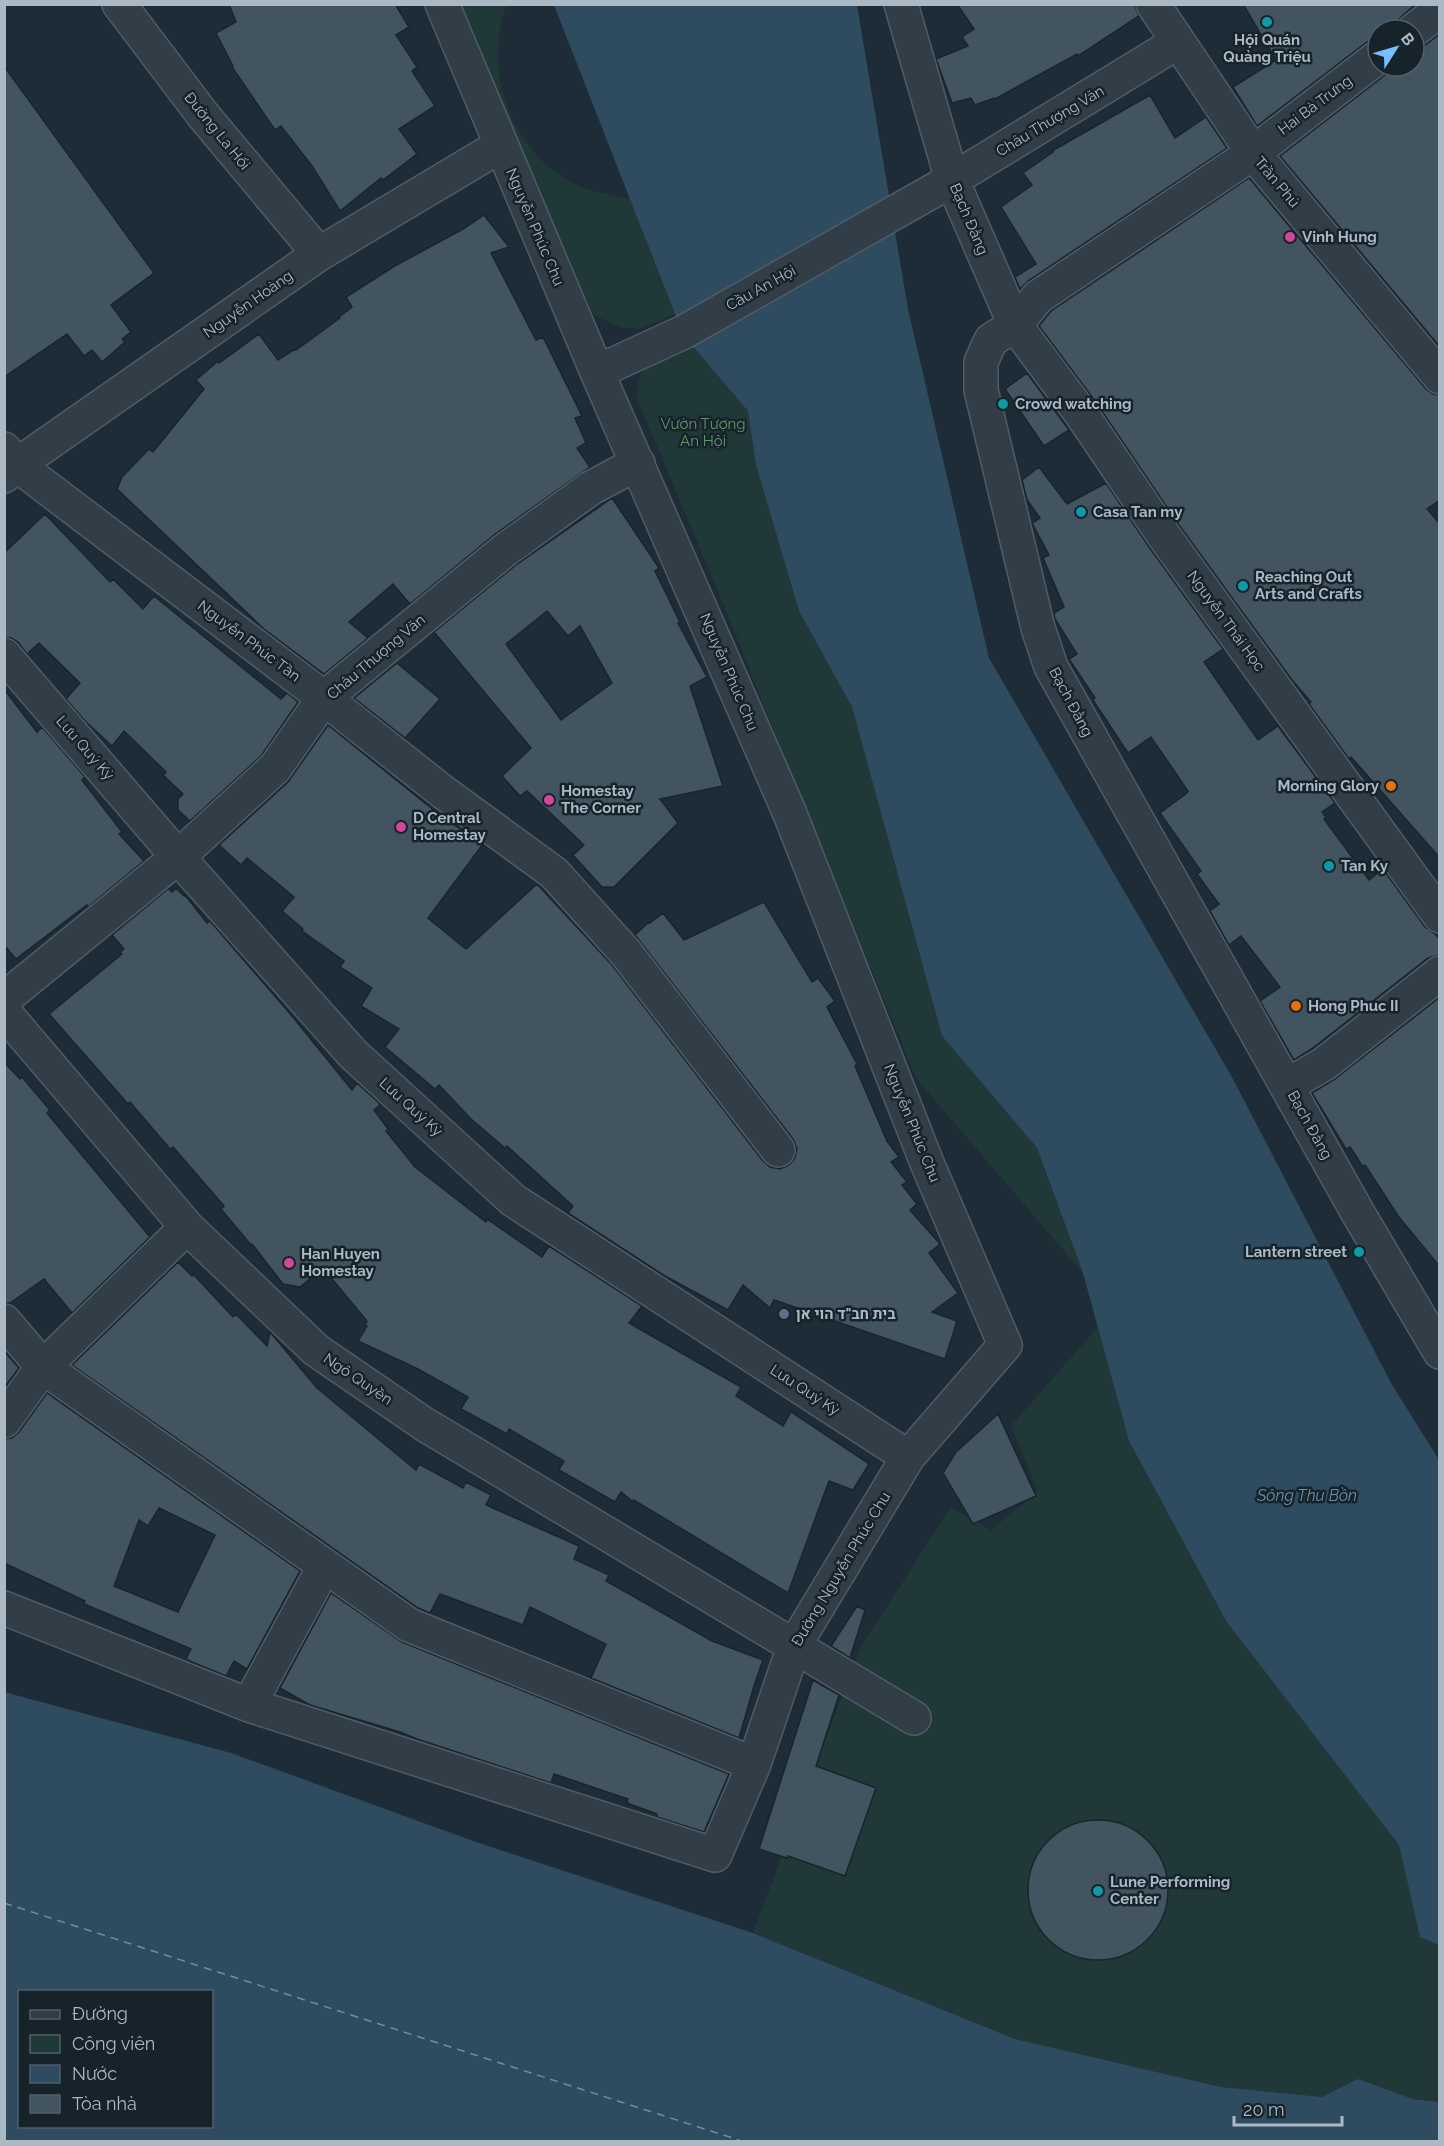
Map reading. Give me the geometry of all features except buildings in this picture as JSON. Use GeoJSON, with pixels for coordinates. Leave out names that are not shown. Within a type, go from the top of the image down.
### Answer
{"type":"FeatureCollection","features":[{"type":"Feature","properties":{"kind":"street","name":"Đường La Hối"},"geometry":{"type":"LineString","coordinates":[[119,4],[203,115],[319,254]]}},
{"type":"Feature","properties":{"kind":"street","name":"Nguyễn Phúc Chu"},"geometry":{"type":"LineString","coordinates":[[442,4],[597,372],[790,814],[927,1163],[1005,1345]]}},
{"type":"Feature","properties":{"kind":"street","name":"Bạch Đằng"},"geometry":{"type":"LineString","coordinates":[[901,4],[952,180],[1015,325],[991,340],[981,362],[981,390],[1038,628],[1051,667],[1358,1213],[1439,1351]]}},
{"type":"Feature","properties":{"kind":"street","name":"Trần Phú"},"geometry":{"type":"LineString","coordinates":[[1153,4],[1253,153],[1440,377]]}},
{"type":"Feature","properties":{"kind":"street"},"geometry":{"type":"LineString","coordinates":[[1426,21],[1440,10]]}},
{"type":"Feature","properties":{"kind":"street","name":"Châu Thượng Văn"},"geometry":{"type":"LineString","coordinates":[[922,198],[1178,42]]}},
{"type":"Feature","properties":{"kind":"street","name":"Hai Bà Trưng"},"geometry":{"type":"LineString","coordinates":[[1015,325],[1038,297],[1253,153],[1366,66]]}},
{"type":"Feature","properties":{"kind":"street","name":"Nguyễn Hoàng"},"geometry":{"type":"LineString","coordinates":[[9,463],[319,254],[500,146]]}},
{"type":"Feature","properties":{"kind":"street","name":"Cầu An Hội"},"geometry":{"type":"LineString","coordinates":[[597,372],[684,332],[922,198]]}},
{"type":"Feature","properties":{"kind":"street","name":"Nguyễn Thái Học"},"geometry":{"type":"LineString","coordinates":[[1015,325],[1080,412],[1178,556],[1440,916]]}},
{"type":"Feature","properties":{"kind":"street","name":"Nguyễn Phúc Tần"},"geometry":{"type":"LineString","coordinates":[[9,463],[324,698],[443,792],[554,873],[626,953],[778,1150]]}},
{"type":"Feature","properties":{"kind":"street","name":"Châu Thượng Văn"},"geometry":{"type":"LineString","coordinates":[[4,999],[178,857],[275,768],[324,698],[505,550],[591,488],[638,463]]}},
{"type":"Feature","properties":{"kind":"street","name":"Lưu Quý Kỳ"},"geometry":{"type":"LineString","coordinates":[[4,655],[352,1054],[513,1200],[908,1457]]}},
{"type":"Feature","properties":{"kind":"street"},"geometry":{"type":"LineString","coordinates":[[1288,1085],[1324,1064],[1440,973]]}},
{"type":"Feature","properties":{"kind":"street","name":"Ngô Quyền"},"geometry":{"type":"LineString","coordinates":[[4,1012],[187,1227],[316,1350],[424,1424],[914,1718]]}},
{"type":"Feature","properties":{"kind":"street"},"geometry":{"type":"LineString","coordinates":[[4,1421],[43,1367],[187,1227]]}},
{"type":"Feature","properties":{"kind":"street"},"geometry":{"type":"LineString","coordinates":[[4,1321],[43,1367],[408,1625],[754,1764]]}},
{"type":"Feature","properties":{"kind":"street","name":"Đường Nguyễn Phúc Chu"},"geometry":{"type":"LineString","coordinates":[[249,1705],[715,1855],[754,1764],[794,1646],[908,1457],[1005,1345]]}},
{"type":"Feature","properties":{"kind":"street"},"geometry":{"type":"LineString","coordinates":[[4,1608],[249,1705],[324,1567]]}},
{"type":"Feature","properties":{"kind":"green space"},"geometry":{"type":"Polygon","coordinates":[[[458,5],[507,5],[500,28],[498,52],[505,100],[514,122],[542,161],[561,176],[586,188],[630,199],[675,314],[640,329],[621,327],[593,315],[557,237],[458,5]]]}},
{"type":"Feature","properties":{"kind":"green space","name":"Vườn Tượng An Hội"},"geometry":{"type":"Polygon","coordinates":[[[690,343],[748,411],[756,465],[799,611],[852,707],[942,1036],[1037,1148],[1083,1273],[916,1078],[725,608],[638,401],[638,383],[643,371],[655,361],[690,343]]]}},
{"type":"Feature","properties":{"kind":"green space"},"geometry":{"type":"Polygon","coordinates":[[[1098,1327],[1129,1441],[1226,1621],[1399,1845],[1420,1936],[1439,1945],[1439,2102],[1413,2099],[1358,2079],[1322,2097],[1221,2087],[1015,2039],[753,1933],[860,1648],[951,1507],[991,1530],[1038,1491],[1011,1426],[1098,1327]]]}},
{"type":"Feature","properties":{"kind":"water","name":"Sông Thu Bồn"},"geometry":{"type":"Polygon","coordinates":[[[554,5],[857,5],[908,309],[989,658],[1233,1079],[1391,1383],[1439,1460],[1439,1945],[1420,1937],[1399,1845],[1226,1621],[1129,1441],[1083,1273],[1037,1148],[942,1036],[852,707],[799,611],[756,465],[748,411],[690,343],[675,314],[554,5]]]}},
{"type":"Feature","properties":{"kind":"water"},"geometry":{"type":"Polygon","coordinates":[[[4,1692],[231,1753],[476,1842],[753,1933],[1015,2039],[1221,2087],[1322,2097],[1358,2079],[1413,2099],[1439,2102],[1439,2141],[5,2141],[4,1692]]]}},
{"type":"Feature","properties":{"kind":"ferry route"},"geometry":{"type":"LineString","coordinates":[[4,1903],[745,2142]]}},
{"type":"Feature","properties":{"kind":"place","name":"Hội Quán Quảng Triệu"},"geometry":{"type":"Point","coordinates":[1267,22]}},
{"type":"Feature","properties":{"kind":"place","name":"Vinh Hung"},"geometry":{"type":"Point","coordinates":[1290,237]}},
{"type":"Feature","properties":{"kind":"place","name":"Crowd watching"},"geometry":{"type":"Point","coordinates":[1003,404]}},
{"type":"Feature","properties":{"kind":"place","name":"Casa Tan my"},"geometry":{"type":"Point","coordinates":[1081,512]}},
{"type":"Feature","properties":{"kind":"place","name":"Reaching Out Arts and Crafts"},"geometry":{"type":"Point","coordinates":[1243,586]}},
{"type":"Feature","properties":{"kind":"place","name":"Morning Glory"},"geometry":{"type":"Point","coordinates":[1391,786]}},
{"type":"Feature","properties":{"kind":"place","name":"Homestay The Corner"},"geometry":{"type":"Point","coordinates":[549,800]}},
{"type":"Feature","properties":{"kind":"place","name":"D Central Homestay"},"geometry":{"type":"Point","coordinates":[401,827]}},
{"type":"Feature","properties":{"kind":"place","name":"Tan Ky"},"geometry":{"type":"Point","coordinates":[1329,866]}},
{"type":"Feature","properties":{"kind":"place","name":"Hong Phuc II"},"geometry":{"type":"Point","coordinates":[1296,1006]}},
{"type":"Feature","properties":{"kind":"place","name":"Lantern street"},"geometry":{"type":"Point","coordinates":[1359,1252]}},
{"type":"Feature","properties":{"kind":"place","name":"Han Huyen Homestay"},"geometry":{"type":"Point","coordinates":[289,1263]}},
{"type":"Feature","properties":{"kind":"place","name":"בית חב\"ד הוי אן"},"geometry":{"type":"Point","coordinates":[784,1314]}},
{"type":"Feature","properties":{"kind":"place","name":"Lune Performing Center"},"geometry":{"type":"Point","coordinates":[1098,1891]}}]}
